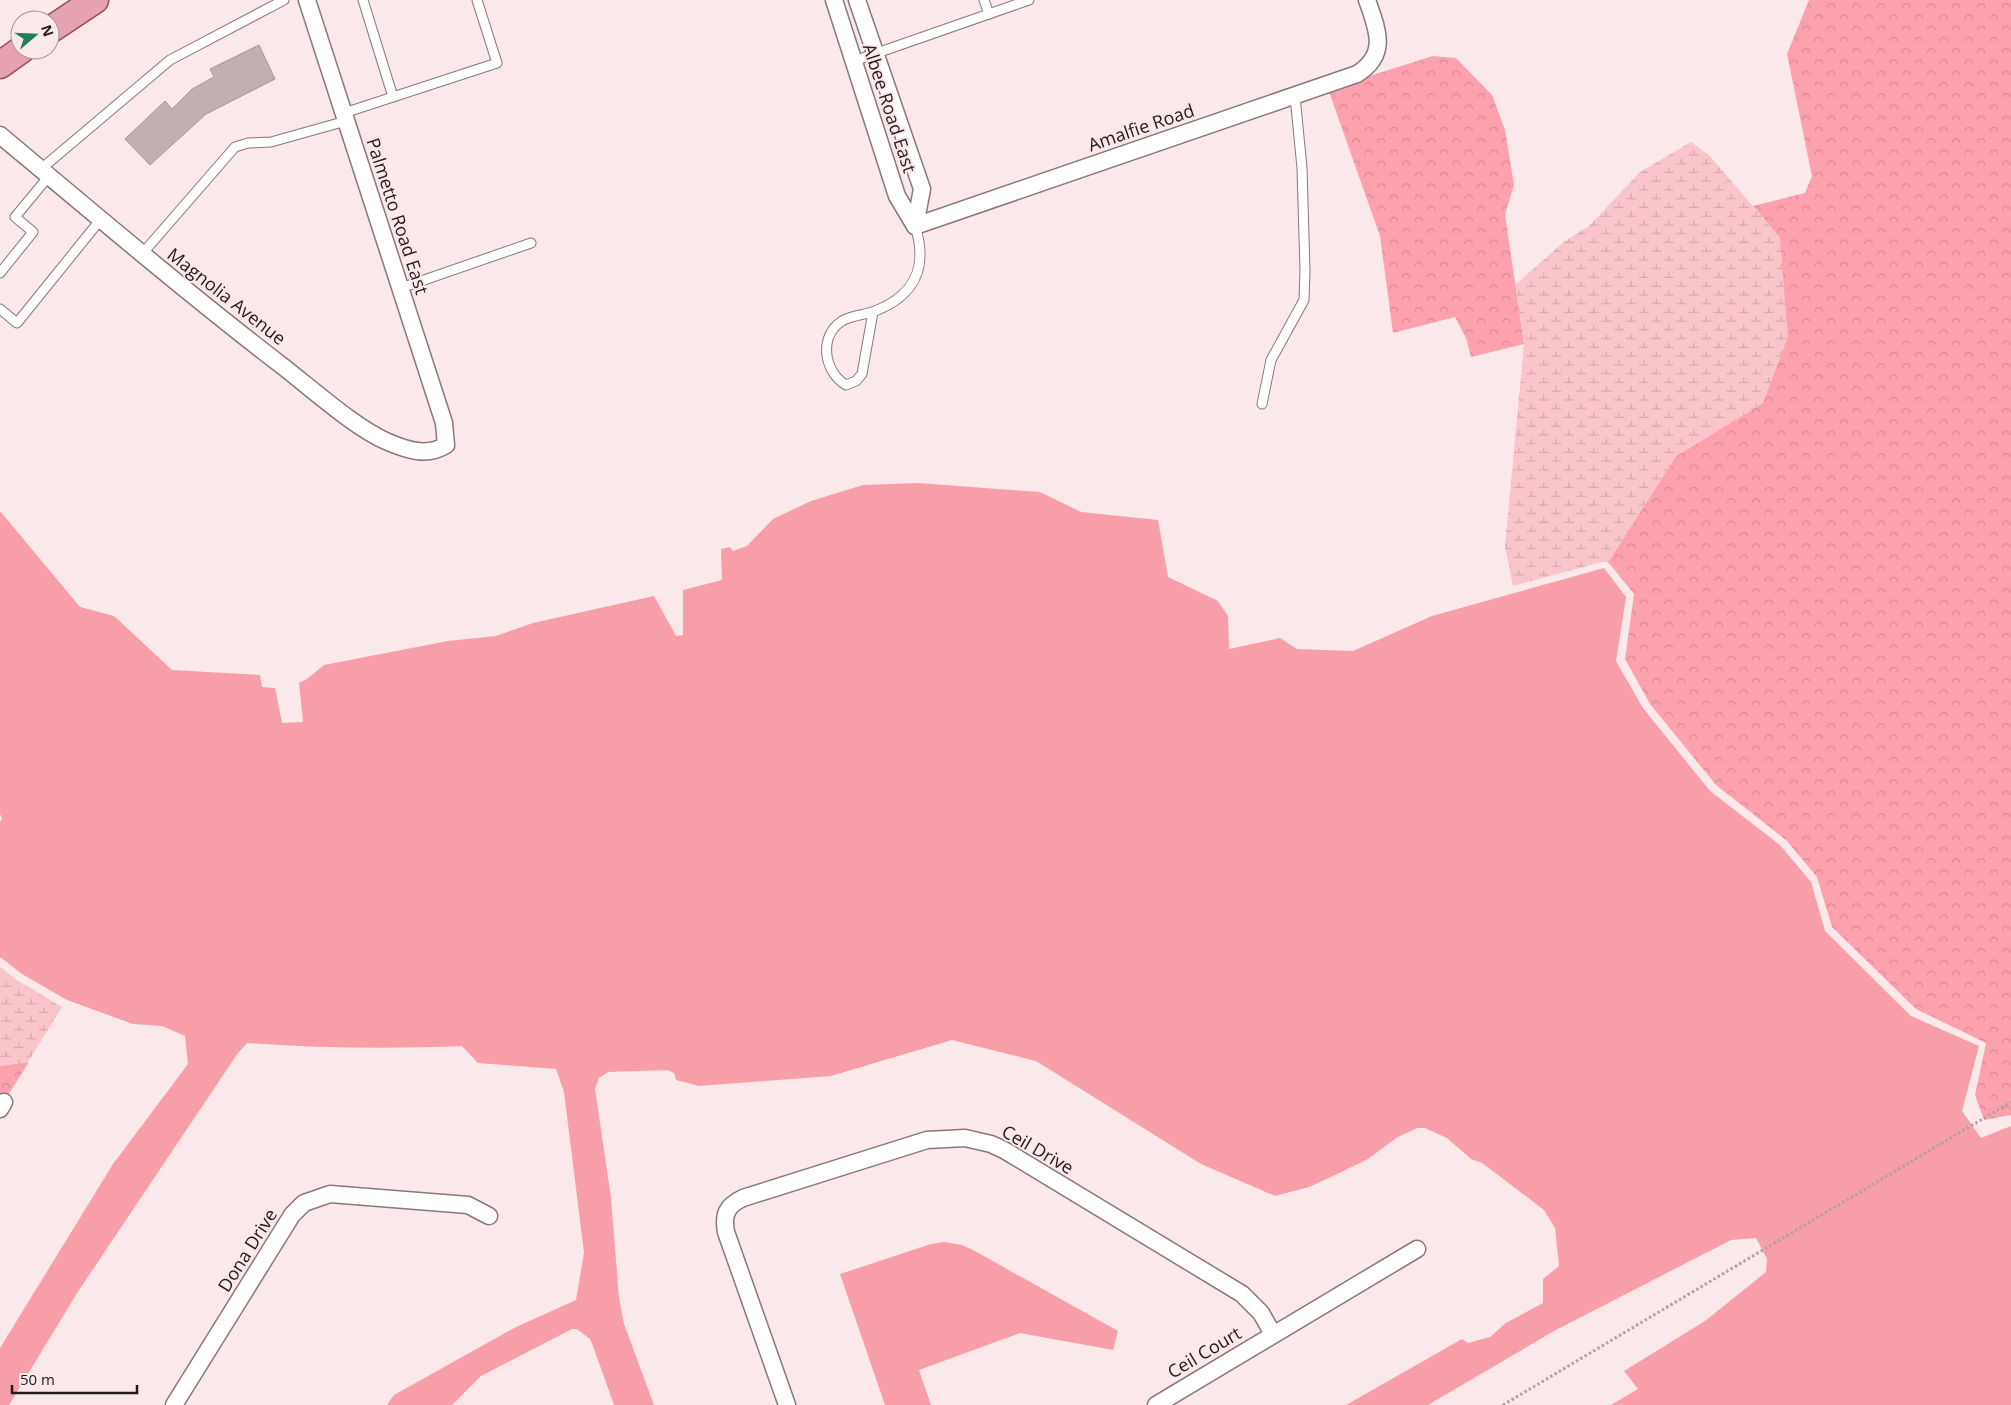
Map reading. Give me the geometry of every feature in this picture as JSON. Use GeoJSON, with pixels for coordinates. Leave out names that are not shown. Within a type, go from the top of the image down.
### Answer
{"type":"FeatureCollection","features":[{"type":"Feature","properties":{"kind":"main road"},"geometry":{"type":"LineString","coordinates":[[60,23],[91,1]]}},
{"type":"Feature","properties":{"kind":"street","name":"Palmetto Road East"},"geometry":{"type":"LineString","coordinates":[[307,0],[444,423],[446,445]]}},
{"type":"Feature","properties":{"kind":"street","name":"Albee Road East"},"geometry":{"type":"LineString","coordinates":[[834,0],[897,196],[915,226]]}},
{"type":"Feature","properties":{"kind":"street","name":"Albee Road East"},"geometry":{"type":"LineString","coordinates":[[857,0],[877,53],[922,189],[915,226]]}},
{"type":"Feature","properties":{"kind":"street","name":"Amalfie Road"},"geometry":{"type":"LineString","coordinates":[[915,226],[1357,74],[1367,68],[1379,46],[1378,33],[1367,0]]}},
{"type":"Feature","properties":{"kind":"street","name":"Magnolia Avenue"},"geometry":{"type":"LineString","coordinates":[[0,135],[197,300],[368,431],[387,442],[422,452],[429,452],[446,445]]}},
{"type":"Feature","properties":{"kind":"street","name":"Ceil Drive"},"geometry":{"type":"LineString","coordinates":[[787,1405],[726,1232],[724,1221],[727,1210],[743,1198],[940,1138],[978,1140],[1004,1150],[1242,1294],[1261,1313],[1273,1334]]}},
{"type":"Feature","properties":{"kind":"street","name":"Dona Drive"},"geometry":{"type":"LineString","coordinates":[[174,1405],[292,1215],[304,1203],[330,1194],[468,1205],[489,1216]]}},
{"type":"Feature","properties":{"kind":"street"},"geometry":{"type":"LineString","coordinates":[[1273,1334],[1417,1249]]}},
{"type":"Feature","properties":{"kind":"street","name":"Ceil Court"},"geometry":{"type":"LineString","coordinates":[[1156,1405],[1273,1334]]}},
{"type":"Feature","properties":{"kind":"lane"},"geometry":{"type":"LineString","coordinates":[[0,273],[33,232],[16,217],[45,173],[170,60],[284,0]]}},
{"type":"Feature","properties":{"kind":"lane"},"geometry":{"type":"LineString","coordinates":[[364,0],[393,97]]}},
{"type":"Feature","properties":{"kind":"lane"},"geometry":{"type":"LineString","coordinates":[[142,254],[235,147],[248,143],[271,142],[345,117],[393,97],[497,63],[477,0]]}},
{"type":"Feature","properties":{"kind":"lane"},"geometry":{"type":"LineString","coordinates":[[984,0],[989,14]]}},
{"type":"Feature","properties":{"kind":"lane"},"geometry":{"type":"LineString","coordinates":[[854,61],[1029,0]]}},
{"type":"Feature","properties":{"kind":"lane"},"geometry":{"type":"LineString","coordinates":[[1262,404],[1271,360],[1304,300],[1302,168],[1295,96]]}},
{"type":"Feature","properties":{"kind":"lane"},"geometry":{"type":"LineString","coordinates":[[0,309],[17,323],[101,219]]}},
{"type":"Feature","properties":{"kind":"lane","name":"Albee Road East"},"geometry":{"type":"LineString","coordinates":[[873,312],[862,374],[856,381],[846,385],[837,380],[829,361],[827,338],[834,327],[845,320],[873,312],[898,297],[908,288],[918,273],[921,257],[921,243],[915,226]]}},
{"type":"Feature","properties":{"kind":"lane"},"geometry":{"type":"LineString","coordinates":[[401,288],[531,243]]}},
{"type":"Feature","properties":{"kind":"path"},"geometry":{"type":"LineString","coordinates":[[1503,1405],[2011,1102]]}},
{"type":"Feature","properties":{"kind":"green space"},"geometry":{"type":"Polygon","coordinates":[[[1809,0],[2011,0],[2011,1115],[1984,1120],[1975,1095],[1986,1043],[1916,1009],[1832,927],[1817,877],[1786,840],[1716,785],[1650,704],[1625,659],[1634,594],[1608,562],[1676,456],[1763,403],[1780,238],[1753,206],[1805,193],[1812,176],[1787,54],[1809,0]]]}},
{"type":"Feature","properties":{"kind":"green space"},"geometry":{"type":"Polygon","coordinates":[[[1433,56],[1456,58],[1492,95],[1505,130],[1514,185],[1505,214],[1524,344],[1471,357],[1466,338],[1455,317],[1393,333],[1380,236],[1328,89],[1433,56]]]}},
{"type":"Feature","properties":{"kind":"green space"},"geometry":{"type":"Polygon","coordinates":[[[1691,142],[1709,155],[1780,238],[1788,337],[1763,403],[1676,456],[1608,562],[1513,586],[1505,546],[1524,344],[1515,285],[1565,241],[1589,226],[1640,172],[1691,142]]]}},
{"type":"Feature","properties":{"kind":"green space"},"geometry":{"type":"Polygon","coordinates":[[[0,967],[17,980],[62,1007],[28,1062],[0,1066],[0,967]]]}},
{"type":"Feature","properties":{"kind":"green space"},"geometry":{"type":"Polygon","coordinates":[[[28,1062],[27,1065],[0,1108],[0,1066],[28,1062]]]}},
{"type":"Feature","properties":{"kind":"shaded area"},"geometry":{"type":"Polygon","coordinates":[[[918,483],[1040,492],[1081,512],[1158,520],[1168,577],[1218,601],[1228,616],[1229,649],[1280,638],[1297,649],[1353,651],[1432,616],[1604,568],[1626,597],[1616,661],[1643,708],[1710,791],[1780,845],[1811,882],[1825,931],[1911,1016],[1979,1046],[1962,1111],[1981,1138],[2011,1126],[2011,1405],[1611,1405],[1638,1389],[1624,1371],[1705,1321],[1766,1272],[1767,1259],[1756,1238],[1731,1240],[1554,1331],[1428,1405],[1346,1405],[1462,1339],[1468,1343],[1490,1337],[1506,1323],[1543,1303],[1543,1279],[1559,1266],[1555,1228],[1544,1210],[1482,1163],[1471,1159],[1447,1138],[1425,1128],[1417,1128],[1396,1138],[1368,1159],[1309,1187],[1275,1196],[1201,1164],[1036,1061],[952,1040],[831,1076],[699,1086],[676,1080],[674,1073],[667,1070],[608,1072],[599,1078],[595,1089],[611,1198],[619,1298],[624,1324],[654,1405],[614,1405],[590,1339],[577,1329],[572,1329],[481,1376],[452,1405],[387,1405],[394,1395],[516,1327],[576,1300],[584,1253],[564,1092],[556,1069],[478,1063],[462,1046],[354,1048],[247,1043],[238,1053],[79,1290],[9,1405],[0,1405],[0,1348],[113,1164],[188,1064],[185,1036],[162,1026],[133,1024],[67,1000],[22,974],[0,957],[0,822],[2,819],[0,814],[0,511],[80,607],[114,616],[172,670],[260,675],[262,687],[275,688],[282,723],[303,722],[299,683],[324,665],[448,641],[496,636],[533,623],[654,596],[676,636],[683,635],[683,590],[722,580],[721,549],[730,547],[733,551],[747,546],[773,519],[811,501],[863,485],[918,483]]]}},
{"type":"Feature","properties":{"kind":"shaded area"},"geometry":{"type":"Polygon","coordinates":[[[944,1242],[962,1245],[973,1250],[1118,1331],[1113,1350],[1020,1333],[919,1370],[931,1405],[885,1405],[840,1274],[931,1244],[944,1242]]]}},
{"type":"Feature","properties":{"kind":"building"},"geometry":{"type":"Polygon","coordinates":[[[259,45],[275,79],[206,114],[150,165],[125,139],[165,101],[172,109],[192,89],[214,77],[210,69],[259,45]]]}}]}
